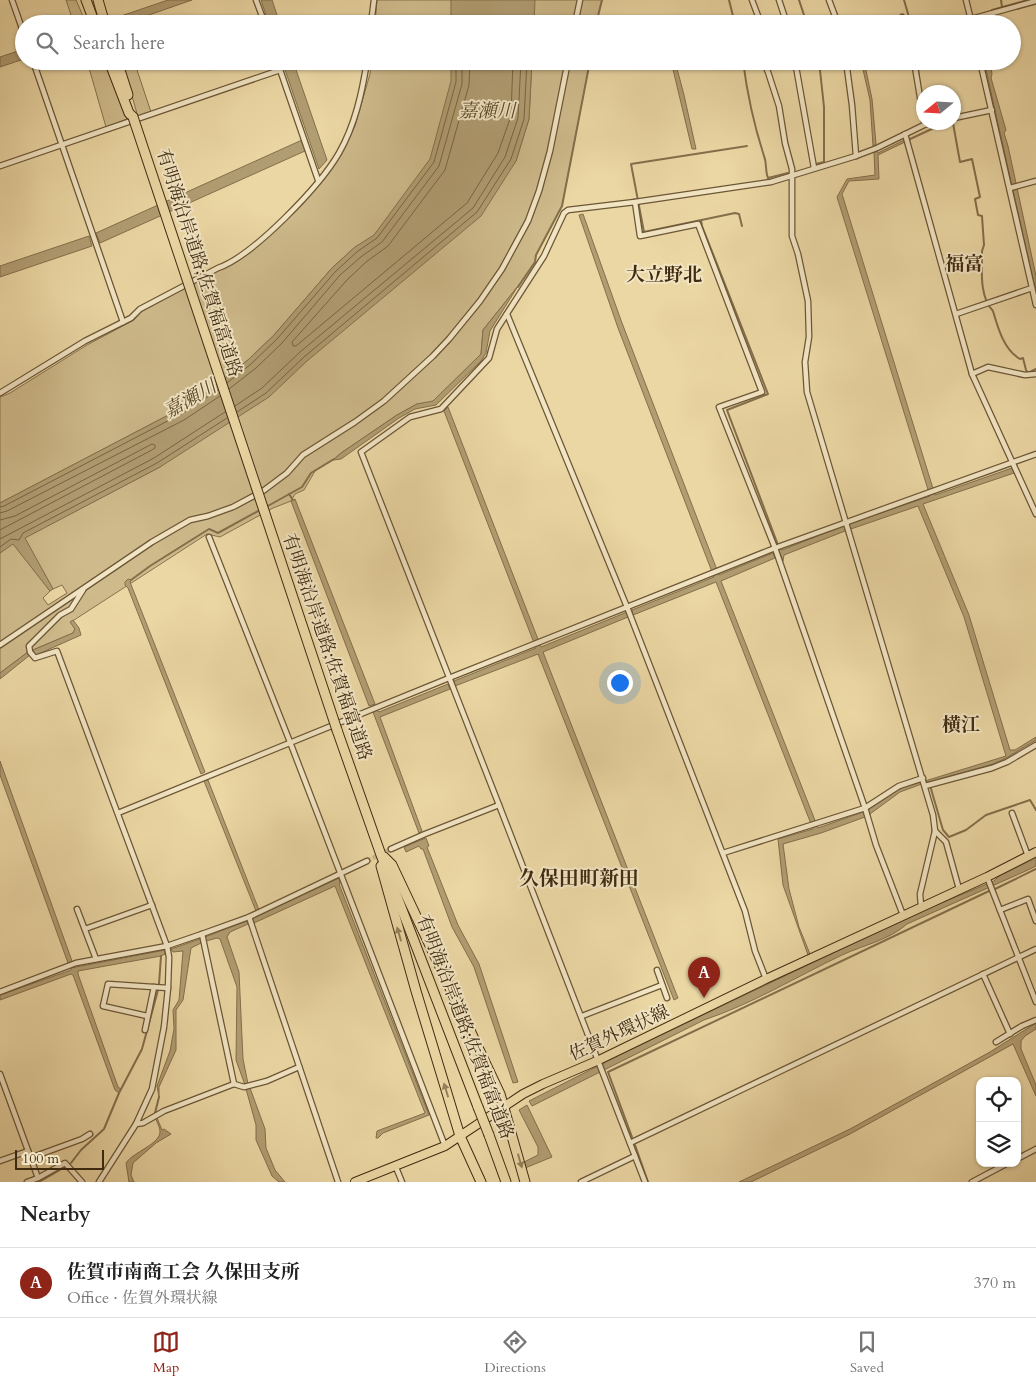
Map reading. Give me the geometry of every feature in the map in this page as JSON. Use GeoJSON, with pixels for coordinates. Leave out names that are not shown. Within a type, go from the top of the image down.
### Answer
{"type":"FeatureCollection","features":[{"type":"Feature","properties":{"kind":"highway"},"geometry":{"type":"LineString","coordinates":[[86,0],[92,15]]}},
{"type":"Feature","properties":{"kind":"highway"},"geometry":{"type":"LineString","coordinates":[[98,0],[103,15]]}},
{"type":"Feature","properties":{"kind":"highway"},"geometry":{"type":"LineString","coordinates":[[112,70],[129,114],[133,117]]}},
{"type":"Feature","properties":{"kind":"highway"},"geometry":{"type":"LineString","coordinates":[[120,70],[133,117]]}},
{"type":"Feature","properties":{"kind":"highway","name":"有明海沿岸道路;佐賀福富道路"},"geometry":{"type":"LineString","coordinates":[[133,117],[337,730],[381,855],[506,1182]]}},
{"type":"Feature","properties":{"kind":"highway"},"geometry":{"type":"LineString","coordinates":[[381,855],[392,865],[504,1106],[525,1182]]}},
{"type":"Feature","properties":{"kind":"highway"},"geometry":{"type":"LineString","coordinates":[[381,855],[381,870],[460,1136],[482,1182]]}},
{"type":"Feature","properties":{"kind":"main road","name":"佐賀外環状線"},"geometry":{"type":"LineString","coordinates":[[355,1182],[445,1146],[504,1106],[543,1084],[599,1062],[766,979],[921,906],[988,879],[1036,852]]}},
{"type":"Feature","properties":{"kind":"street"},"geometry":{"type":"LineString","coordinates":[[12,0],[17,15]]}},
{"type":"Feature","properties":{"kind":"street"},"geometry":{"type":"LineString","coordinates":[[256,0],[261,15]]}},
{"type":"Feature","properties":{"kind":"street"},"geometry":{"type":"LineString","coordinates":[[372,15],[374,0]]}},
{"type":"Feature","properties":{"kind":"street"},"geometry":{"type":"LineString","coordinates":[[577,15],[580,0]]}},
{"type":"Feature","properties":{"kind":"street"},"geometry":{"type":"LineString","coordinates":[[752,0],[758,15]]}},
{"type":"Feature","properties":{"kind":"street"},"geometry":{"type":"LineString","coordinates":[[778,0],[784,15]]}},
{"type":"Feature","properties":{"kind":"street"},"geometry":{"type":"LineString","coordinates":[[830,0],[835,15]]}},
{"type":"Feature","properties":{"kind":"street"},"geometry":{"type":"LineString","coordinates":[[966,0],[972,15]]}},
{"type":"Feature","properties":{"kind":"street"},"geometry":{"type":"LineString","coordinates":[[988,15],[1036,1]]}},
{"type":"Feature","properties":{"kind":"street"},"geometry":{"type":"LineString","coordinates":[[36,70],[123,322]]}},
{"type":"Feature","properties":{"kind":"street"},"geometry":{"type":"LineString","coordinates":[[0,166],[280,70],[318,180]]}},
{"type":"Feature","properties":{"kind":"street"},"geometry":{"type":"LineString","coordinates":[[0,393],[85,342],[123,322],[147,306],[218,268],[230,264],[271,231],[300,203],[338,153],[362,95],[366,70]]}},
{"type":"Feature","properties":{"kind":"street"},"geometry":{"type":"LineString","coordinates":[[0,645],[152,542],[190,520],[233,507],[263,491],[287,473],[302,455],[355,422],[384,401],[408,380],[448,339],[480,301],[502,269],[528,221],[540,191],[566,70]]}},
{"type":"Feature","properties":{"kind":"street"},"geometry":{"type":"LineString","coordinates":[[766,70],[779,106],[785,143],[792,169],[792,236],[798,254],[808,301],[809,337],[805,362],[807,392],[923,778],[929,785],[935,831],[920,894],[921,906]]}},
{"type":"Feature","properties":{"kind":"street"},"geometry":{"type":"LineString","coordinates":[[797,70],[813,165]]}},
{"type":"Feature","properties":{"kind":"street"},"geometry":{"type":"LineString","coordinates":[[847,70],[856,156]]}},
{"type":"Feature","properties":{"kind":"street"},"geometry":{"type":"LineString","coordinates":[[915,70],[918,85]]}},
{"type":"Feature","properties":{"kind":"street"},"geometry":{"type":"LineString","coordinates":[[982,70],[1036,305]]}},
{"type":"Feature","properties":{"kind":"street"},"geometry":{"type":"LineString","coordinates":[[961,117],[992,110]]}},
{"type":"Feature","properties":{"kind":"street"},"geometry":{"type":"LineString","coordinates":[[645,1182],[500,804],[361,452],[410,417],[441,409],[489,358],[497,329],[544,256],[564,213],[568,210],[771,182],[792,176],[813,165],[856,156],[906,138],[916,130]]}},
{"type":"Feature","properties":{"kind":"street"},"geometry":{"type":"LineString","coordinates":[[906,138],[972,374],[1036,514]]}},
{"type":"Feature","properties":{"kind":"street"},"geometry":{"type":"LineString","coordinates":[[1010,188],[1036,181]]}},
{"type":"Feature","properties":{"kind":"street"},"geometry":{"type":"LineString","coordinates":[[637,201],[640,236],[698,224],[762,392],[719,407],[779,558],[876,844],[903,915]]}},
{"type":"Feature","properties":{"kind":"street"},"geometry":{"type":"LineString","coordinates":[[956,314],[1032,288]]}},
{"type":"Feature","properties":{"kind":"street"},"geometry":{"type":"LineString","coordinates":[[507,314],[627,608],[723,853],[766,979]]}},
{"type":"Feature","properties":{"kind":"street"},"geometry":{"type":"LineString","coordinates":[[972,374],[988,367],[1025,375],[1036,374]]}},
{"type":"Feature","properties":{"kind":"street"},"geometry":{"type":"LineString","coordinates":[[118,813],[712,573],[776,550],[847,521],[1013,464],[1036,454]]}},
{"type":"Feature","properties":{"kind":"street"},"geometry":{"type":"LineString","coordinates":[[209,537],[445,1146]]}},
{"type":"Feature","properties":{"kind":"street"},"geometry":{"type":"LineString","coordinates":[[85,587],[71,609],[60,615],[29,646],[35,658],[57,651],[152,905],[167,946],[169,957],[164,1027],[152,1089],[136,1124],[99,1182]]}},
{"type":"Feature","properties":{"kind":"street"},"geometry":{"type":"LineString","coordinates":[[929,785],[992,768],[1007,762],[1036,745]]}},
{"type":"Feature","properties":{"kind":"street"},"geometry":{"type":"LineString","coordinates":[[723,853],[866,811],[899,786],[923,778]]}},
{"type":"Feature","properties":{"kind":"street"},"geometry":{"type":"LineString","coordinates":[[391,849],[500,804]]}},
{"type":"Feature","properties":{"kind":"street"},"geometry":{"type":"LineString","coordinates":[[1012,813],[1028,856]]}},
{"type":"Feature","properties":{"kind":"street"},"geometry":{"type":"LineString","coordinates":[[935,831],[946,842],[960,889]]}},
{"type":"Feature","properties":{"kind":"street"},"geometry":{"type":"LineString","coordinates":[[0,992],[76,963],[167,946],[202,934],[249,917],[367,861]]}},
{"type":"Feature","properties":{"kind":"street"},"geometry":{"type":"LineString","coordinates":[[988,879],[1036,1002]]}},
{"type":"Feature","properties":{"kind":"street"},"geometry":{"type":"LineString","coordinates":[[1000,910],[1028,899],[1036,921]]}},
{"type":"Feature","properties":{"kind":"street"},"geometry":{"type":"LineString","coordinates":[[85,929],[152,905]]}},
{"type":"Feature","properties":{"kind":"street"},"geometry":{"type":"LineString","coordinates":[[77,909],[96,959]]}},
{"type":"Feature","properties":{"kind":"street"},"geometry":{"type":"LineString","coordinates":[[249,917],[338,1182]]}},
{"type":"Feature","properties":{"kind":"street"},"geometry":{"type":"LineString","coordinates":[[202,934],[234,1084]]}},
{"type":"Feature","properties":{"kind":"street"},"geometry":{"type":"LineString","coordinates":[[630,1143],[1036,949]]}},
{"type":"Feature","properties":{"kind":"street"},"geometry":{"type":"LineString","coordinates":[[657,970],[667,998]]}},
{"type":"Feature","properties":{"kind":"street"},"geometry":{"type":"LineString","coordinates":[[983,974],[1010,1034]]}},
{"type":"Feature","properties":{"kind":"street"},"geometry":{"type":"LineString","coordinates":[[147,1016],[103,1006],[108,984],[168,988]]}},
{"type":"Feature","properties":{"kind":"street"},"geometry":{"type":"LineString","coordinates":[[582,1016],[662,985]]}},
{"type":"Feature","properties":{"kind":"street"},"geometry":{"type":"LineString","coordinates":[[144,1030],[154,987]]}},
{"type":"Feature","properties":{"kind":"street"},"geometry":{"type":"LineString","coordinates":[[996,1042],[1036,1020]]}},
{"type":"Feature","properties":{"kind":"street"},"geometry":{"type":"LineString","coordinates":[[136,1124],[143,1123],[164,1111],[234,1084],[244,1087],[267,1081],[299,1067]]}},
{"type":"Feature","properties":{"kind":"street"},"geometry":{"type":"LineString","coordinates":[[0,1074],[38,1178]]}},
{"type":"Feature","properties":{"kind":"street"},"geometry":{"type":"LineString","coordinates":[[30,1158],[82,1139],[90,1134]]}},
{"type":"Feature","properties":{"kind":"street"},"geometry":{"type":"LineString","coordinates":[[1021,1156],[1036,1149]]}},
{"type":"Feature","properties":{"kind":"street"},"geometry":{"type":"LineString","coordinates":[[0,1161],[28,1151]]}},
{"type":"Feature","properties":{"kind":"street"},"geometry":{"type":"LineString","coordinates":[[581,1182],[635,1156]]}},
{"type":"Feature","properties":{"kind":"street"},"geometry":{"type":"LineString","coordinates":[[27,1182],[65,1163],[82,1182]]}},
{"type":"Feature","properties":{"kind":"street"},"geometry":{"type":"LineString","coordinates":[[395,1165],[402,1182]]}},
{"type":"Feature","properties":{"kind":"street"},"geometry":{"type":"LineString","coordinates":[[972,1182],[1001,1167]]}},
{"type":"Feature","properties":{"kind":"street"},"geometry":{"type":"LineString","coordinates":[[984,1176],[988,1182]]}},
{"type":"Feature","properties":{"kind":"shaded area"},"geometry":{"type":"Polygon","coordinates":[[[66,0],[76,0],[83,15],[71,15],[66,0]]]}},
{"type":"Feature","properties":{"kind":"shaded area"},"geometry":{"type":"Polygon","coordinates":[[[377,0],[507,0],[506,15],[376,15],[377,0]]]}},
{"type":"Feature","properties":{"kind":"shaded area"},"geometry":{"type":"Polygon","coordinates":[[[534,0],[602,0],[598,15],[534,15],[534,0]]]}},
{"type":"Feature","properties":{"kind":"shaded area"},"geometry":{"type":"Polygon","coordinates":[[[90,70],[108,70],[127,119],[106,127],[90,70]]]}},
{"type":"Feature","properties":{"kind":"shaded area"},"geometry":{"type":"Polygon","coordinates":[[[125,70],[137,70],[151,112],[138,117],[125,70]]]}},
{"type":"Feature","properties":{"kind":"shaded area"},"geometry":{"type":"Polygon","coordinates":[[[370,70],[496,70],[395,226],[355,247],[332,268],[274,335],[248,360],[203,395],[178,410],[0,503],[0,397],[10,393],[87,345],[134,320],[141,312],[231,264],[271,234],[302,205],[341,155],[355,126],[370,70]]]}},
{"type":"Feature","properties":{"kind":"shaded area"},"geometry":{"type":"Polygon","coordinates":[[[532,70],[588,70],[562,206],[536,255],[535,262],[483,330],[481,354],[433,402],[417,404],[397,415],[315,471],[304,490],[295,494],[291,501],[273,508],[220,537],[207,534],[71,622],[75,629],[73,633],[28,652],[0,673],[0,553],[13,543],[50,591],[43,598],[48,605],[67,593],[62,585],[53,589],[24,538],[160,467],[516,161],[529,119],[532,70]]]}},
{"type":"Feature","properties":{"kind":"water"},"geometry":{"type":"Polygon","coordinates":[[[168,0],[192,0],[149,15],[124,15],[168,0]]]}},
{"type":"Feature","properties":{"kind":"water"},"geometry":{"type":"Polygon","coordinates":[[[261,0],[272,0],[277,15],[266,15],[261,0]]]}},
{"type":"Feature","properties":{"kind":"water"},"geometry":{"type":"Polygon","coordinates":[[[451,0],[535,0],[534,15],[451,15],[451,0]]]}},
{"type":"Feature","properties":{"kind":"water"},"geometry":{"type":"Polygon","coordinates":[[[15,52],[15,62],[0,67],[0,57],[15,52]]]}},
{"type":"Feature","properties":{"kind":"water"},"geometry":{"type":"Polygon","coordinates":[[[285,70],[296,70],[327,160],[319,169],[285,70]]]}},
{"type":"Feature","properties":{"kind":"water","name":"嘉瀬川"},"geometry":{"type":"Polygon","coordinates":[[[451,70],[532,70],[529,119],[516,161],[481,216],[307,361],[269,397],[160,467],[25,538],[53,589],[50,591],[13,544],[0,553],[0,503],[178,410],[203,395],[248,360],[274,335],[332,268],[355,247],[374,235],[430,159],[451,81],[451,70]]]}},
{"type":"Feature","properties":{"kind":"water"},"geometry":{"type":"Polygon","coordinates":[[[673,70],[677,70],[684,95],[696,149],[692,149],[673,70]]]}},
{"type":"Feature","properties":{"kind":"water"},"geometry":{"type":"Polygon","coordinates":[[[863,70],[866,70],[872,99],[876,144],[873,146],[870,100],[863,70]]]}},
{"type":"Feature","properties":{"kind":"water"},"geometry":{"type":"Polygon","coordinates":[[[986,70],[991,70],[991,78],[1006,130],[1004,133],[1036,276],[1036,293],[986,70]]]}},
{"type":"Feature","properties":{"kind":"water"},"geometry":{"type":"Polygon","coordinates":[[[302,140],[305,151],[100,243],[96,233],[302,140]]]}},
{"type":"Feature","properties":{"kind":"water"},"geometry":{"type":"Polygon","coordinates":[[[904,140],[905,142],[878,155],[879,179],[849,181],[842,194],[935,495],[1012,468],[1014,473],[923,504],[969,615],[1010,750],[1015,750],[1036,737],[1036,740],[993,764],[927,782],[900,792],[870,814],[865,815],[865,817],[783,844],[789,889],[799,927],[810,954],[808,955],[783,885],[778,839],[813,829],[716,582],[633,615],[632,610],[714,577],[618,328],[579,215],[583,214],[622,323],[719,575],[773,553],[775,558],[721,581],[818,828],[863,812],[865,813],[899,789],[1006,756],[964,617],[918,506],[845,531],[784,555],[783,561],[779,551],[779,549],[782,550],[843,526],[930,496],[837,197],[847,179],[875,175],[874,153],[877,151],[878,153],[904,140]]]}},
{"type":"Feature","properties":{"kind":"water"},"geometry":{"type":"Polygon","coordinates":[[[89,236],[92,246],[0,277],[0,266],[89,236]]]}},
{"type":"Feature","properties":{"kind":"water"},"geometry":{"type":"Polygon","coordinates":[[[518,286],[490,331],[486,353],[481,361],[436,405],[415,409],[399,418],[341,459],[333,460],[397,415],[417,404],[433,401],[481,354],[483,330],[518,286]]]}},
{"type":"Feature","properties":{"kind":"water"},"geometry":{"type":"Polygon","coordinates":[[[448,407],[541,647],[627,612],[628,617],[543,652],[678,998],[674,1000],[538,654],[455,686],[454,681],[536,648],[444,411],[448,407]]]}},
{"type":"Feature","properties":{"kind":"water"},"geometry":{"type":"Polygon","coordinates":[[[295,499],[375,704],[369,706],[291,501],[295,499]]]}},
{"type":"Feature","properties":{"kind":"water"},"geometry":{"type":"Polygon","coordinates":[[[128,579],[131,580],[130,582],[205,772],[201,774],[128,588],[125,585],[128,579]]]}},
{"type":"Feature","properties":{"kind":"water"},"geometry":{"type":"Polygon","coordinates":[[[73,620],[79,628],[81,635],[36,655],[34,653],[30,655],[0,679],[0,673],[28,652],[29,654],[34,652],[33,650],[73,633],[75,629],[70,622],[73,620]]]}},
{"type":"Feature","properties":{"kind":"water"},"geometry":{"type":"Polygon","coordinates":[[[448,684],[450,689],[380,717],[422,831],[419,833],[373,712],[377,710],[379,712],[448,684]]]}},
{"type":"Feature","properties":{"kind":"water"},"geometry":{"type":"Polygon","coordinates":[[[0,761],[72,961],[68,963],[0,775],[0,761]]]}},
{"type":"Feature","properties":{"kind":"water"},"geometry":{"type":"Polygon","coordinates":[[[208,780],[259,910],[256,911],[204,781],[208,780]]]}},
{"type":"Feature","properties":{"kind":"water"},"geometry":{"type":"Polygon","coordinates":[[[426,838],[429,846],[427,847],[458,925],[479,964],[518,1082],[513,1083],[474,967],[452,927],[423,849],[419,846],[406,852],[404,847],[426,838]]]}},
{"type":"Feature","properties":{"kind":"water"},"geometry":{"type":"Polygon","coordinates":[[[1036,858],[1036,866],[1028,870],[907,924],[884,938],[842,955],[757,998],[704,1020],[532,1106],[529,1101],[604,1064],[604,1062],[915,914],[994,881],[999,876],[1036,858]]]}},
{"type":"Feature","properties":{"kind":"water"},"geometry":{"type":"Polygon","coordinates":[[[339,878],[339,884],[429,1115],[383,1133],[378,1138],[376,1138],[377,1131],[425,1113],[335,886],[254,923],[253,918],[339,878]]]}},
{"type":"Feature","properties":{"kind":"water"},"geometry":{"type":"Polygon","coordinates":[[[247,921],[248,924],[230,932],[227,937],[239,972],[243,1059],[248,1084],[245,1085],[236,1060],[237,987],[220,939],[206,941],[205,937],[247,921]]]}},
{"type":"Feature","properties":{"kind":"water"},"geometry":{"type":"Polygon","coordinates":[[[200,939],[201,943],[191,948],[183,1000],[176,1010],[176,1050],[159,1087],[159,1097],[157,1086],[170,1051],[174,1029],[173,1010],[179,1000],[183,951],[173,952],[171,949],[200,939]]]}},
{"type":"Feature","properties":{"kind":"water"},"geometry":{"type":"Polygon","coordinates":[[[165,950],[165,954],[161,956],[78,971],[118,1087],[121,1089],[119,1093],[115,1090],[73,975],[71,974],[0,1000],[0,995],[71,970],[71,968],[165,950]]]}},
{"type":"Feature","properties":{"kind":"water"},"geometry":{"type":"Polygon","coordinates":[[[1036,1023],[1036,1029],[1021,1041],[1021,1049],[1036,1085],[1036,1096],[1013,1044],[850,1134],[751,1182],[739,1182],[850,1129],[990,1052],[1036,1023]]]}},
{"type":"Feature","properties":{"kind":"water"},"geometry":{"type":"Polygon","coordinates":[[[250,1088],[265,1129],[266,1148],[275,1170],[285,1182],[279,1182],[272,1176],[256,1140],[256,1125],[246,1089],[250,1088]]]}},
{"type":"Feature","properties":{"kind":"water"},"geometry":{"type":"Polygon","coordinates":[[[527,1105],[552,1157],[525,1168],[524,1162],[538,1155],[538,1147],[519,1110],[527,1105]]]}},
{"type":"Feature","properties":{"kind":"water"},"geometry":{"type":"Polygon","coordinates":[[[157,1118],[162,1130],[164,1129],[171,1134],[156,1143],[133,1163],[131,1175],[134,1182],[129,1182],[126,1163],[134,1155],[152,1144],[159,1136],[160,1130],[157,1118]]]}},
{"type":"Feature","properties":{"kind":"waterway"},"geometry":{"type":"LineString","coordinates":[[598,15],[602,0]]}},
{"type":"Feature","properties":{"kind":"waterway"},"geometry":{"type":"LineString","coordinates":[[729,0],[733,15]]}},
{"type":"Feature","properties":{"kind":"waterway"},"geometry":{"type":"LineString","coordinates":[[799,0],[804,15]]}},
{"type":"Feature","properties":{"kind":"waterway"},"geometry":{"type":"LineString","coordinates":[[904,0],[908,15]]}},
{"type":"Feature","properties":{"kind":"waterway"},"geometry":{"type":"LineString","coordinates":[[1001,0],[1002,7]]}},
{"type":"Feature","properties":{"kind":"waterway"},"geometry":{"type":"LineString","coordinates":[[992,10],[1028,0]]}},
{"type":"Feature","properties":{"kind":"waterway"},"geometry":{"type":"LineString","coordinates":[[518,287],[535,262],[536,255],[562,206],[588,70]]}},
{"type":"Feature","properties":{"kind":"waterway"},"geometry":{"type":"LineString","coordinates":[[744,70],[751,109],[765,159],[768,178],[788,173]]}},
{"type":"Feature","properties":{"kind":"waterway"},"geometry":{"type":"LineString","coordinates":[[816,164],[824,162],[824,107],[820,70]]}},
{"type":"Feature","properties":{"kind":"waterway"},"geometry":{"type":"LineString","coordinates":[[918,70],[920,85]]}},
{"type":"Feature","properties":{"kind":"waterway"},"geometry":{"type":"LineString","coordinates":[[908,140],[936,127],[953,123],[960,162],[972,159],[980,197],[975,199],[978,215],[982,216],[984,245],[982,251],[982,274],[985,298],[993,311],[1002,338],[1010,350],[1020,359],[1023,358],[1028,373],[1036,369]]}},
{"type":"Feature","properties":{"kind":"waterway"},"geometry":{"type":"LineString","coordinates":[[742,226],[739,214],[735,213],[644,232],[631,164],[747,146]]}},
{"type":"Feature","properties":{"kind":"waterway"},"geometry":{"type":"LineString","coordinates":[[701,220],[768,394],[727,410],[778,545]]}},
{"type":"Feature","properties":{"kind":"waterway"},"geometry":{"type":"LineString","coordinates":[[266,507],[302,487],[311,473],[334,459]]}},
{"type":"Feature","properties":{"kind":"waterway"},"geometry":{"type":"LineString","coordinates":[[289,494],[293,500]]}},
{"type":"Feature","properties":{"kind":"waterway"},"geometry":{"type":"LineString","coordinates":[[131,580],[209,529],[218,533],[260,510]]}},
{"type":"Feature","properties":{"kind":"waterway"},"geometry":{"type":"LineString","coordinates":[[929,782],[943,830],[949,837],[966,830],[986,815],[1030,800],[1036,810]]}},
{"type":"Feature","properties":{"kind":"waterway"},"geometry":{"type":"LineString","coordinates":[[995,889],[1036,869]]}},
{"type":"Feature","properties":{"kind":"waterway"},"geometry":{"type":"LineString","coordinates":[[632,1137],[608,1072],[989,891]]}},
{"type":"Feature","properties":{"kind":"waterway"},"geometry":{"type":"LineString","coordinates":[[159,984],[161,956]]}},
{"type":"Feature","properties":{"kind":"waterway"},"geometry":{"type":"LineString","coordinates":[[71,1163],[81,1150],[104,1129],[119,1093],[142,1049],[158,990]]}},
{"type":"Feature","properties":{"kind":"waterway"},"geometry":{"type":"LineString","coordinates":[[155,1113],[159,1097]]}},
{"type":"Feature","properties":{"kind":"waterway"},"geometry":{"type":"LineString","coordinates":[[635,1145],[648,1182]]}},
{"type":"Feature","properties":{"kind":"waterway"},"geometry":{"type":"LineString","coordinates":[[39,1182],[65,1167]]}},
{"type":"Feature","properties":{"kind":"tunnel"},"geometry":{"type":"LineString","coordinates":[[367,861],[391,849]]}},
{"type":"Feature","properties":{"kind":"place","name":"佐賀市南商工会 久保田支所"},"geometry":{"type":"Point","coordinates":[704,998]}},
{"type":"Feature","properties":{"kind":"district","name":"福富"},"geometry":{"type":"Point","coordinates":[964,264]}},
{"type":"Feature","properties":{"kind":"district","name":"大立野北"},"geometry":{"type":"Point","coordinates":[664,275]}},
{"type":"Feature","properties":{"kind":"district","name":"横江"},"geometry":{"type":"Point","coordinates":[961,725]}},
{"type":"Feature","properties":{"kind":"district","name":"久保田町新田"},"geometry":{"type":"Point","coordinates":[579,878]}}]}
